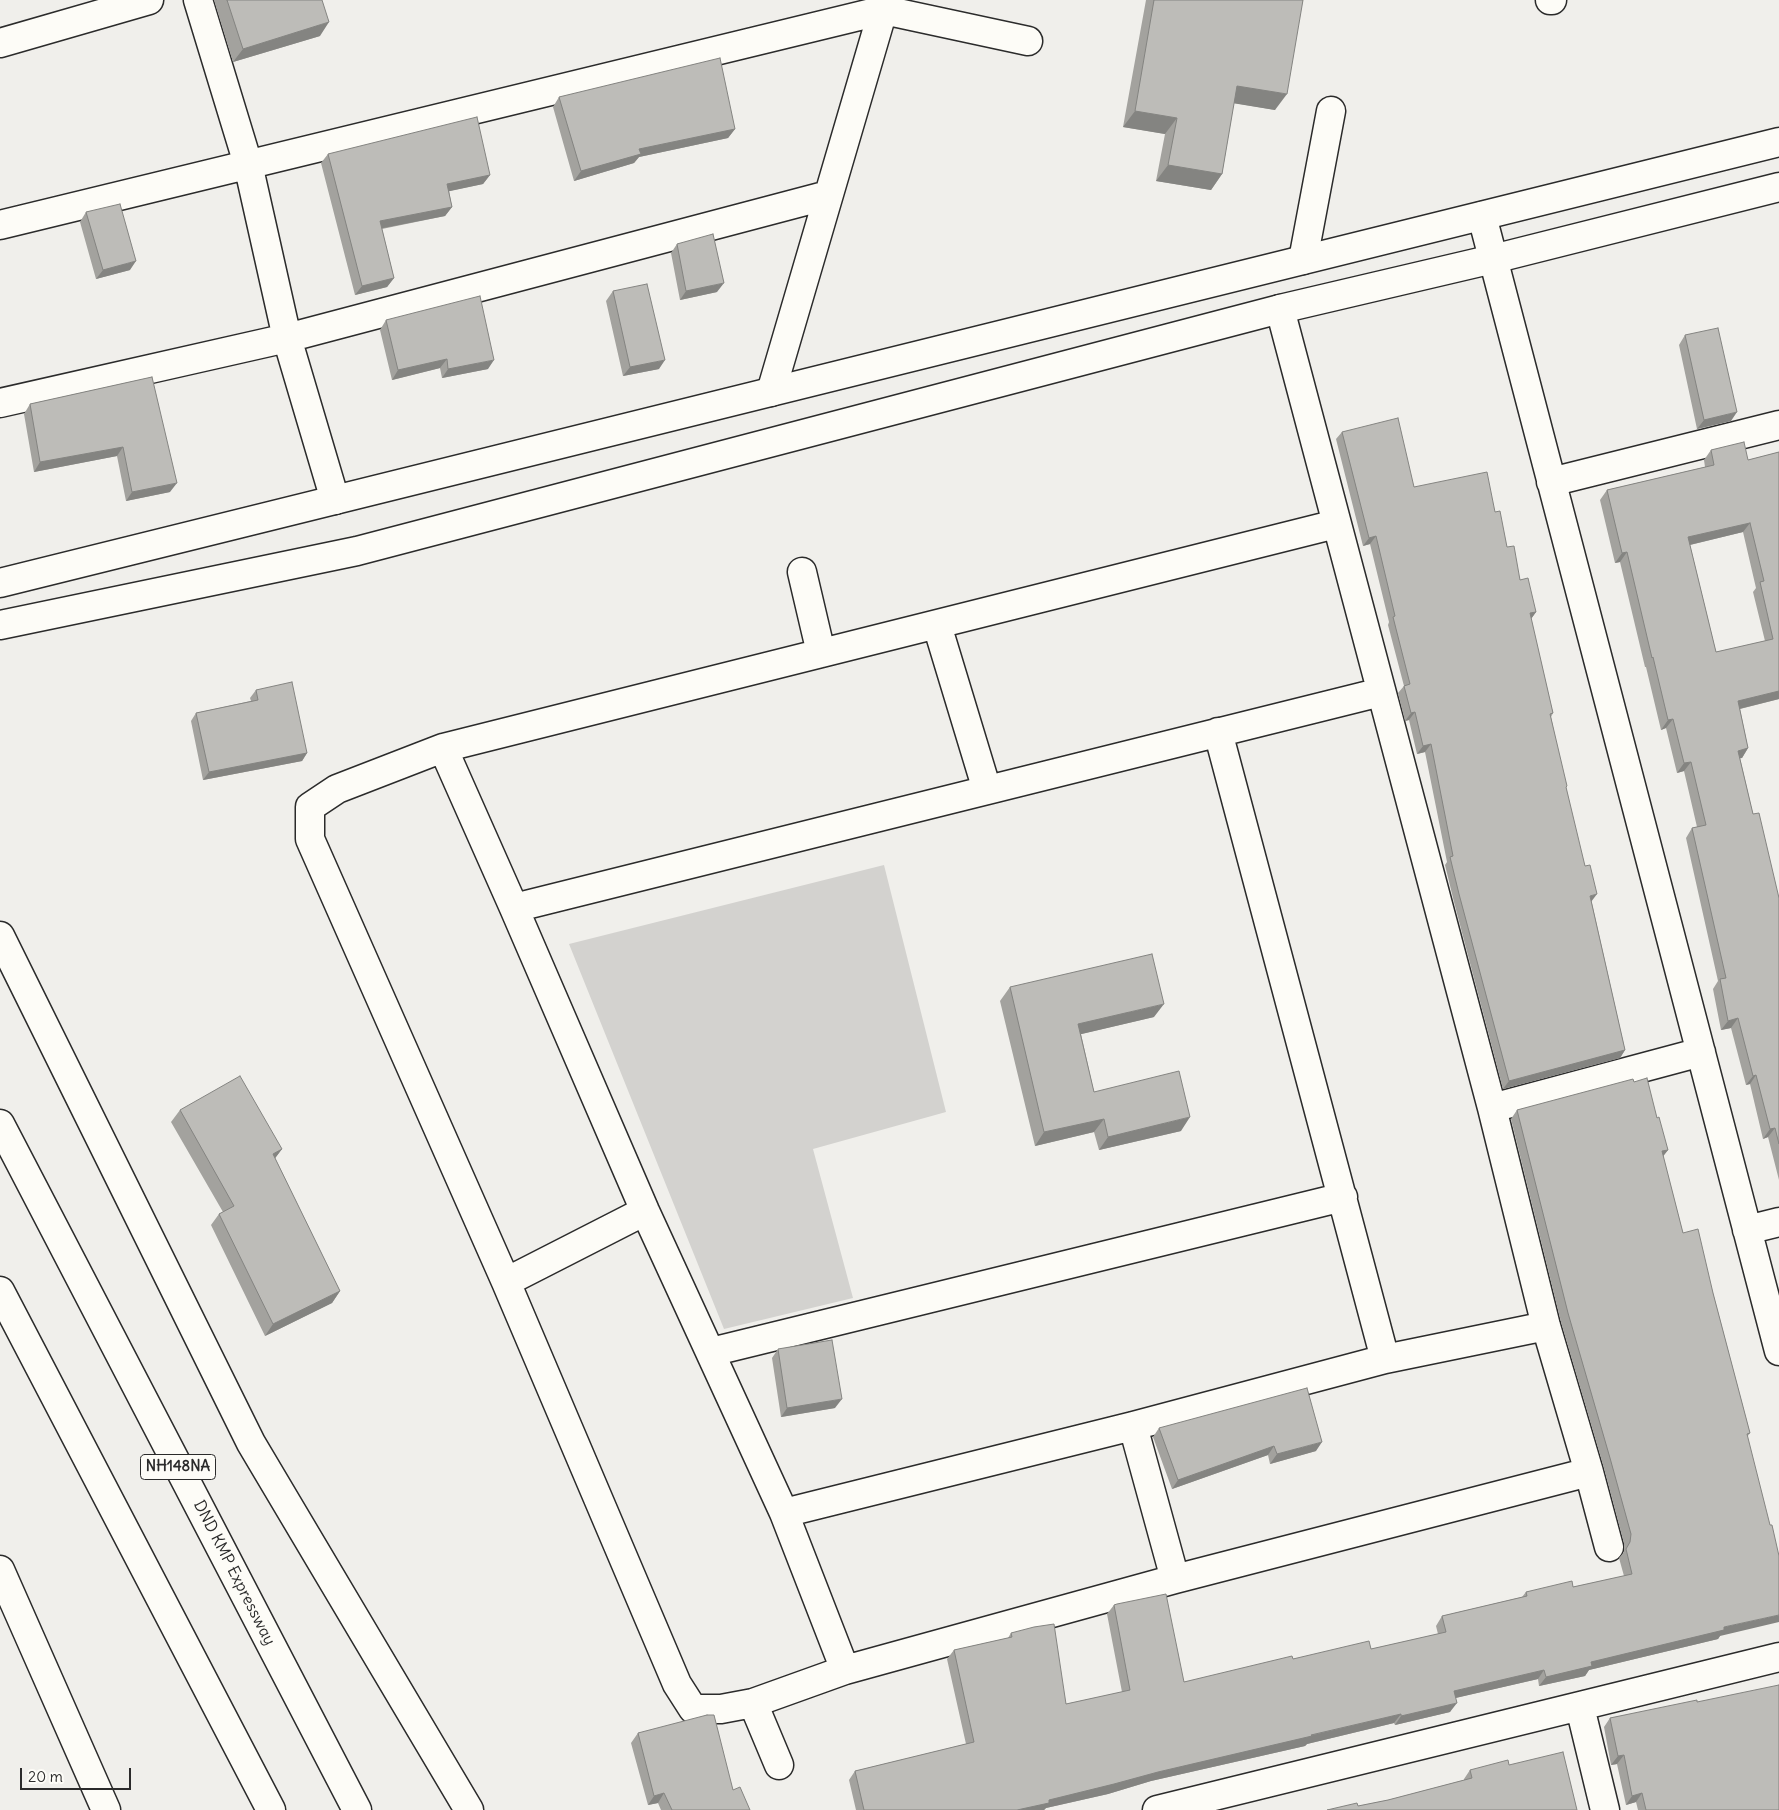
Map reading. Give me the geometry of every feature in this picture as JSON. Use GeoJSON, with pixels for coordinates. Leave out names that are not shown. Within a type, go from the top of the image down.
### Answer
{"type":"FeatureCollection","features":[{"type":"Feature","properties":{"kind":"main road"},"geometry":{"type":"LineString","coordinates":[[0,43],[149,0]]}},
{"type":"Feature","properties":{"kind":"main road"},"geometry":{"type":"LineString","coordinates":[[198,0],[248,164],[287,338],[335,500]]}},
{"type":"Feature","properties":{"kind":"main road"},"geometry":{"type":"LineString","coordinates":[[772,392],[828,194],[885,5]]}},
{"type":"Feature","properties":{"kind":"main road"},"geometry":{"type":"LineString","coordinates":[[0,226],[885,5],[1028,41]]}},
{"type":"Feature","properties":{"kind":"main road"},"geometry":{"type":"LineString","coordinates":[[1303,260],[1331,111]]}},
{"type":"Feature","properties":{"kind":"main road"},"geometry":{"type":"LineString","coordinates":[[0,583],[1779,142]]}},
{"type":"Feature","properties":{"kind":"main road"},"geometry":{"type":"LineString","coordinates":[[0,625],[357,551],[1280,309],[1493,259],[1779,187]]}},
{"type":"Feature","properties":{"kind":"main road"},"geometry":{"type":"LineString","coordinates":[[0,403],[287,338],[828,194]]}},
{"type":"Feature","properties":{"kind":"main road"},"geometry":{"type":"LineString","coordinates":[[1482,216],[1779,1351]]}},
{"type":"Feature","properties":{"kind":"main road"},"geometry":{"type":"LineString","coordinates":[[1280,309],[1492,1108],[1546,1326],[1609,1547]]}},
{"type":"Feature","properties":{"kind":"main road"},"geometry":{"type":"LineString","coordinates":[[1552,482],[1779,425]]}},
{"type":"Feature","properties":{"kind":"main road"},"geometry":{"type":"LineString","coordinates":[[1336,524],[442,748],[336,790],[310,807],[310,839],[506,1282],[677,1684],[693,1709],[721,1709],[753,1703],[845,1670],[1175,1579],[1589,1472]]}},
{"type":"Feature","properties":{"kind":"main road"},"geometry":{"type":"LineString","coordinates":[[802,572],[821,653]]}},
{"type":"Feature","properties":{"kind":"main road"},"geometry":{"type":"LineString","coordinates":[[937,625],[987,790]]}},
{"type":"Feature","properties":{"kind":"main road"},"geometry":{"type":"LineString","coordinates":[[514,908],[1381,692]]}},
{"type":"Feature","properties":{"kind":"main road"},"geometry":{"type":"LineString","coordinates":[[1218,732],[1385,1359]]}},
{"type":"Feature","properties":{"kind":"main road"},"geometry":{"type":"LineString","coordinates":[[442,748],[514,908],[644,1211],[784,1513],[845,1670]]}},
{"type":"Feature","properties":{"kind":"main road"},"geometry":{"type":"LineString","coordinates":[[0,936],[251,1443],[469,1810]]}},
{"type":"Feature","properties":{"kind":"main road"},"geometry":{"type":"LineString","coordinates":[[1492,1108],[1701,1052]]}},
{"type":"Feature","properties":{"kind":"main road","name":"DND KMP Expressway"},"geometry":{"type":"LineString","coordinates":[[0,1124],[357,1810]]}},
{"type":"Feature","properties":{"kind":"main road"},"geometry":{"type":"LineString","coordinates":[[711,1352],[1343,1197]]}},
{"type":"Feature","properties":{"kind":"main road"},"geometry":{"type":"LineString","coordinates":[[506,1282],[644,1211]]}},
{"type":"Feature","properties":{"kind":"main road"},"geometry":{"type":"LineString","coordinates":[[1748,1230],[1779,1222]]}},
{"type":"Feature","properties":{"kind":"main road"},"geometry":{"type":"LineString","coordinates":[[0,1291],[270,1810]]}},
{"type":"Feature","properties":{"kind":"main road"},"geometry":{"type":"LineString","coordinates":[[784,1513],[1133,1426],[1385,1359],[1546,1326]]}},
{"type":"Feature","properties":{"kind":"main road"},"geometry":{"type":"LineString","coordinates":[[1133,1426],[1175,1579]]}},
{"type":"Feature","properties":{"kind":"main road"},"geometry":{"type":"LineString","coordinates":[[0,1570],[106,1810]]}},
{"type":"Feature","properties":{"kind":"main road"},"geometry":{"type":"LineString","coordinates":[[1157,1810],[1255,1798],[1580,1707],[1779,1657]]}},
{"type":"Feature","properties":{"kind":"main road"},"geometry":{"type":"LineString","coordinates":[[753,1703],[779,1765]]}},
{"type":"Feature","properties":{"kind":"main road"},"geometry":{"type":"LineString","coordinates":[[1580,1707],[1606,1810]]}},
{"type":"Feature","properties":{"kind":"shaded area"},"geometry":{"type":"Polygon","coordinates":[[[884,865],[946,1112],[813,1149],[853,1298],[724,1329],[569,944],[884,865]]]}},
{"type":"Feature","properties":{"kind":"building"},"geometry":{"type":"Polygon","coordinates":[[[227,0],[322,0],[329,22],[243,49],[227,0]]]}},
{"type":"Feature","properties":{"kind":"building"},"geometry":{"type":"Polygon","coordinates":[[[1154,0],[1303,0],[1287,94],[1237,86],[1222,174],[1168,165],[1177,118],[1135,111],[1154,0]]]}},
{"type":"Feature","properties":{"kind":"building"},"geometry":{"type":"Polygon","coordinates":[[[720,58],[735,129],[639,149],[641,154],[581,171],[559,97],[720,58]]]}},
{"type":"Feature","properties":{"kind":"building"},"geometry":{"type":"Polygon","coordinates":[[[477,117],[490,175],[447,184],[452,207],[380,221],[394,278],[362,286],[328,154],[477,117]]]}},
{"type":"Feature","properties":{"kind":"building"},"geometry":{"type":"Polygon","coordinates":[[[120,204],[136,261],[103,270],[86,212],[120,204]]]}},
{"type":"Feature","properties":{"kind":"building"},"geometry":{"type":"Polygon","coordinates":[[[713,234],[724,283],[686,291],[677,244],[713,234]]]}},
{"type":"Feature","properties":{"kind":"building"},"geometry":{"type":"Polygon","coordinates":[[[647,284],[665,360],[630,367],[613,291],[647,284]]]}},
{"type":"Feature","properties":{"kind":"building"},"geometry":{"type":"Polygon","coordinates":[[[480,296],[494,360],[448,369],[447,359],[398,370],[386,320],[480,296]]]}},
{"type":"Feature","properties":{"kind":"building"},"geometry":{"type":"Polygon","coordinates":[[[1718,328],[1737,412],[1704,420],[1685,335],[1718,328]]]}},
{"type":"Feature","properties":{"kind":"building"},"geometry":{"type":"Polygon","coordinates":[[[152,377],[177,483],[132,492],[123,447],[40,462],[30,404],[152,377]]]}},
{"type":"Feature","properties":{"kind":"building"},"geometry":{"type":"Polygon","coordinates":[[[1398,418],[1414,487],[1487,472],[1495,512],[1500,511],[1507,547],[1514,546],[1520,580],[1528,578],[1536,612],[1530,613],[1553,713],[1550,714],[1585,866],[1590,865],[1597,894],[1590,896],[1625,1050],[1509,1081],[1450,857],[1453,856],[1431,744],[1423,746],[1415,712],[1411,713],[1404,686],[1410,684],[1393,617],[1395,616],[1376,536],[1369,538],[1342,432],[1398,418]]]}},
{"type":"Feature","properties":{"kind":"building"},"geometry":{"type":"Polygon","coordinates":[[[1744,442],[1748,460],[1779,452],[1779,691],[1738,701],[1748,748],[1738,751],[1753,814],[1759,813],[1779,898],[1779,1144],[1775,1128],[1770,1129],[1756,1075],[1753,1076],[1738,1018],[1728,1021],[1720,979],[1726,978],[1692,828],[1706,825],[1691,762],[1684,763],[1673,719],[1668,720],[1627,552],[1622,553],[1607,490],[1714,465],[1711,450],[1744,442]],[[1750,523],[1688,537],[1716,652],[1773,639],[1760,582],[1764,581],[1750,523]]]}},
{"type":"Feature","properties":{"kind":"building"},"geometry":{"type":"Polygon","coordinates":[[[292,682],[307,753],[209,772],[196,713],[258,700],[256,690],[292,682]]]}},
{"type":"Feature","properties":{"kind":"building"},"geometry":{"type":"Polygon","coordinates":[[[1152,954],[1164,1004],[1078,1024],[1094,1092],[1179,1071],[1190,1117],[1108,1137],[1104,1119],[1044,1132],[1010,987],[1152,954]]]}},
{"type":"Feature","properties":{"kind":"building"},"geometry":{"type":"Polygon","coordinates":[[[240,1076],[282,1149],[273,1154],[340,1291],[273,1324],[219,1214],[234,1206],[180,1110],[240,1076]]]}},
{"type":"Feature","properties":{"kind":"building"},"geometry":{"type":"Polygon","coordinates":[[[1647,1078],[1657,1118],[1659,1117],[1668,1150],[1662,1151],[1683,1233],[1698,1229],[1750,1433],[1747,1434],[1779,1556],[1779,1615],[1724,1627],[1724,1630],[1591,1662],[1592,1666],[1546,1677],[1544,1670],[1454,1691],[1457,1703],[1401,1716],[1401,1714],[1158,1772],[1049,1800],[1049,1803],[1017,1810],[864,1810],[855,1771],[974,1742],[954,1650],[1012,1637],[1011,1633],[1034,1627],[1054,1624],[1066,1704],[1130,1690],[1114,1605],[1117,1604],[1166,1594],[1184,1682],[1292,1656],[1293,1659],[1369,1641],[1371,1649],[1446,1632],[1442,1616],[1527,1596],[1526,1592],[1572,1581],[1573,1587],[1632,1574],[1626,1549],[1630,1542],[1631,1534],[1568,1313],[1517,1110],[1633,1079],[1634,1082],[1647,1078]]]}},
{"type":"Feature","properties":{"kind":"building"},"geometry":{"type":"Polygon","coordinates":[[[832,1340],[842,1399],[787,1408],[778,1349],[832,1340]]]}},
{"type":"Feature","properties":{"kind":"building"},"geometry":{"type":"Polygon","coordinates":[[[1307,1388],[1322,1442],[1277,1454],[1274,1446],[1178,1480],[1159,1428],[1307,1388]]]}},
{"type":"Feature","properties":{"kind":"building"},"geometry":{"type":"Polygon","coordinates":[[[1779,1685],[1779,1810],[1646,1810],[1642,1793],[1632,1796],[1624,1755],[1618,1756],[1610,1718],[1779,1685]]]}},
{"type":"Feature","properties":{"kind":"building"},"geometry":{"type":"Polygon","coordinates":[[[707,1715],[714,1715],[733,1790],[740,1787],[750,1810],[672,1810],[664,1793],[654,1796],[638,1733],[707,1715]]]}},
{"type":"Feature","properties":{"kind":"building"},"geometry":{"type":"Polygon","coordinates":[[[1563,1752],[1577,1810],[1327,1810],[1357,1803],[1358,1806],[1388,1800],[1472,1778],[1470,1770],[1508,1760],[1509,1765],[1563,1752]]]}}]}
